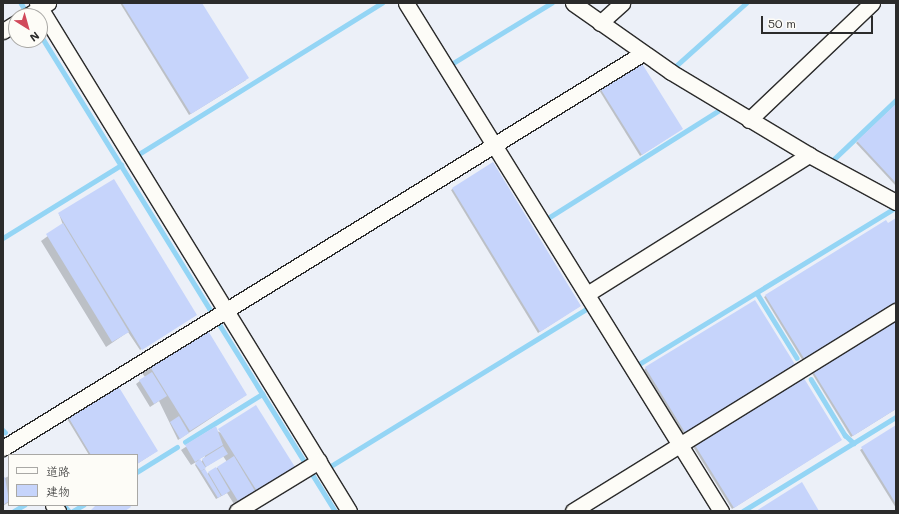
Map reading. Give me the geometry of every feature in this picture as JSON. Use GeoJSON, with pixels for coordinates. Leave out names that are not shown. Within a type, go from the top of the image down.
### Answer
{"type":"FeatureCollection","features":[{"type":"Feature","properties":{"kind":"street"},"geometry":{"type":"LineString","coordinates":[[406,3],[494,147],[681,444],[721,511]]}},
{"type":"Feature","properties":{"kind":"street"},"geometry":{"type":"LineString","coordinates":[[573,3],[643,54],[749,120],[809,155],[896,202]]}},
{"type":"Feature","properties":{"kind":"street"},"geometry":{"type":"LineString","coordinates":[[600,23],[622,3]]}},
{"type":"Feature","properties":{"kind":"street"},"geometry":{"type":"LineString","coordinates":[[749,120],[872,3]]}},
{"type":"Feature","properties":{"kind":"street"},"geometry":{"type":"LineString","coordinates":[[48,26],[226,311],[317,463],[349,511]]}},
{"type":"Feature","properties":{"kind":"street"},"geometry":{"type":"LineString","coordinates":[[5,449],[643,54]]}},
{"type":"Feature","properties":{"kind":"street"},"geometry":{"type":"LineString","coordinates":[[587,294],[809,155]]}},
{"type":"Feature","properties":{"kind":"street"},"geometry":{"type":"LineString","coordinates":[[573,511],[896,311]]}},
{"type":"Feature","properties":{"kind":"street"},"geometry":{"type":"LineString","coordinates":[[237,511],[317,463]]}},
{"type":"Feature","properties":{"kind":"building"},"geometry":{"type":"Polygon","coordinates":[[[122,3],[202,3],[249,78],[191,114],[122,3]]]}},
{"type":"Feature","properties":{"kind":"building"},"geometry":{"type":"Polygon","coordinates":[[[641,62],[683,129],[642,155],[600,88],[641,62]]]}},
{"type":"Feature","properties":{"kind":"building"},"geometry":{"type":"Polygon","coordinates":[[[896,104],[896,183],[857,141],[896,104]]]}},
{"type":"Feature","properties":{"kind":"building"},"geometry":{"type":"Polygon","coordinates":[[[493,162],[581,306],[540,332],[452,188],[493,162]]]}},
{"type":"Feature","properties":{"kind":"building"},"geometry":{"type":"Polygon","coordinates":[[[114,179],[197,315],[142,350],[58,213],[114,179]]]}},
{"type":"Feature","properties":{"kind":"building"},"geometry":{"type":"Polygon","coordinates":[[[896,218],[896,304],[805,360],[765,295],[886,220],[888,223],[896,218]]]}},
{"type":"Feature","properties":{"kind":"building"},"geometry":{"type":"Polygon","coordinates":[[[63,223],[129,332],[112,342],[46,234],[63,223]]]}},
{"type":"Feature","properties":{"kind":"building"},"geometry":{"type":"Polygon","coordinates":[[[755,300],[796,366],[686,434],[645,367],[755,300]]]}},
{"type":"Feature","properties":{"kind":"building"},"geometry":{"type":"Polygon","coordinates":[[[896,315],[896,409],[853,436],[811,368],[896,315]]]}},
{"type":"Feature","properties":{"kind":"building"},"geometry":{"type":"Polygon","coordinates":[[[207,329],[247,395],[190,431],[149,365],[207,329]]]}},
{"type":"Feature","properties":{"kind":"building"},"geometry":{"type":"Polygon","coordinates":[[[152,372],[167,396],[154,404],[139,380],[152,372]]]}},
{"type":"Feature","properties":{"kind":"building"},"geometry":{"type":"Polygon","coordinates":[[[802,375],[842,440],[734,508],[693,442],[802,375]]]}},
{"type":"Feature","properties":{"kind":"building"},"geometry":{"type":"Polygon","coordinates":[[[117,384],[158,451],[138,463],[138,454],[90,454],[67,415],[117,384]]]}},
{"type":"Feature","properties":{"kind":"building"},"geometry":{"type":"Polygon","coordinates":[[[256,405],[295,467],[257,491],[218,429],[256,405]]]}},
{"type":"Feature","properties":{"kind":"building"},"geometry":{"type":"Polygon","coordinates":[[[179,416],[189,433],[180,439],[170,422],[179,416]]]}},
{"type":"Feature","properties":{"kind":"building"},"geometry":{"type":"Polygon","coordinates":[[[896,425],[896,504],[861,447],[896,425]]]}},
{"type":"Feature","properties":{"kind":"building"},"geometry":{"type":"Polygon","coordinates":[[[216,426],[223,445],[195,462],[185,445],[216,426]]]}},
{"type":"Feature","properties":{"kind":"building"},"geometry":{"type":"Polygon","coordinates":[[[223,446],[228,454],[206,467],[202,459],[223,446]]]}},
{"type":"Feature","properties":{"kind":"building"},"geometry":{"type":"Polygon","coordinates":[[[234,456],[255,491],[238,501],[217,467],[234,456]]]}},
{"type":"Feature","properties":{"kind":"building"},"geometry":{"type":"Polygon","coordinates":[[[200,459],[206,468],[201,471],[195,463],[200,459]]]}},
{"type":"Feature","properties":{"kind":"building"},"geometry":{"type":"Polygon","coordinates":[[[216,467],[230,491],[222,496],[208,472],[216,467]]]}},
{"type":"Feature","properties":{"kind":"building"},"geometry":{"type":"Polygon","coordinates":[[[205,469],[221,496],[218,498],[201,471],[205,469]]]}},
{"type":"Feature","properties":{"kind":"building"},"geometry":{"type":"Polygon","coordinates":[[[5,477],[8,502],[3,505],[3,478],[5,477]]]}},
{"type":"Feature","properties":{"kind":"building"},"geometry":{"type":"Polygon","coordinates":[[[802,482],[819,511],[756,511],[802,482]]]}},
{"type":"Feature","properties":{"kind":"building"},"geometry":{"type":"Polygon","coordinates":[[[95,506],[131,507],[125,511],[90,511],[95,506]]]}},
{"type":"Feature","properties":{"kind":"waterway"},"geometry":{"type":"LineString","coordinates":[[21,3],[24,8]]}},
{"type":"Feature","properties":{"kind":"waterway"},"geometry":{"type":"LineString","coordinates":[[139,154],[382,3]]}},
{"type":"Feature","properties":{"kind":"waterway"},"geometry":{"type":"LineString","coordinates":[[448,62],[450,65],[551,3]]}},
{"type":"Feature","properties":{"kind":"waterway"},"geometry":{"type":"LineString","coordinates":[[677,65],[746,3]]}},
{"type":"Feature","properties":{"kind":"waterway"},"geometry":{"type":"LineString","coordinates":[[48,47],[211,311]]}},
{"type":"Feature","properties":{"kind":"waterway"},"geometry":{"type":"LineString","coordinates":[[833,160],[896,100]]}},
{"type":"Feature","properties":{"kind":"waterway"},"geometry":{"type":"LineString","coordinates":[[545,220],[718,111]]}},
{"type":"Feature","properties":{"kind":"waterway"},"geometry":{"type":"LineString","coordinates":[[3,238],[121,165]]}},
{"type":"Feature","properties":{"kind":"waterway"},"geometry":{"type":"LineString","coordinates":[[636,366],[893,209]]}},
{"type":"Feature","properties":{"kind":"waterway"},"geometry":{"type":"LineString","coordinates":[[757,293],[797,358]]}},
{"type":"Feature","properties":{"kind":"waterway"},"geometry":{"type":"LineString","coordinates":[[331,466],[586,309]]}},
{"type":"Feature","properties":{"kind":"waterway"},"geometry":{"type":"LineString","coordinates":[[218,322],[335,511]]}},
{"type":"Feature","properties":{"kind":"waterway"},"geometry":{"type":"LineString","coordinates":[[811,379],[845,435],[854,443]]}},
{"type":"Feature","properties":{"kind":"waterway"},"geometry":{"type":"LineString","coordinates":[[185,442],[262,394]]}},
{"type":"Feature","properties":{"kind":"waterway"},"geometry":{"type":"LineString","coordinates":[[743,511],[896,417]]}},
{"type":"Feature","properties":{"kind":"waterway"},"geometry":{"type":"LineString","coordinates":[[138,471],[177,447]]}},
{"type":"Feature","properties":{"kind":"waterway"},"geometry":{"type":"LineString","coordinates":[[14,511],[22,506]]}},
{"type":"Feature","properties":{"kind":"waterway"},"geometry":{"type":"LineString","coordinates":[[65,506],[69,511]]}},
{"type":"Feature","properties":{"kind":"waterway"},"geometry":{"type":"LineString","coordinates":[[73,511],[81,506]]}}]}
